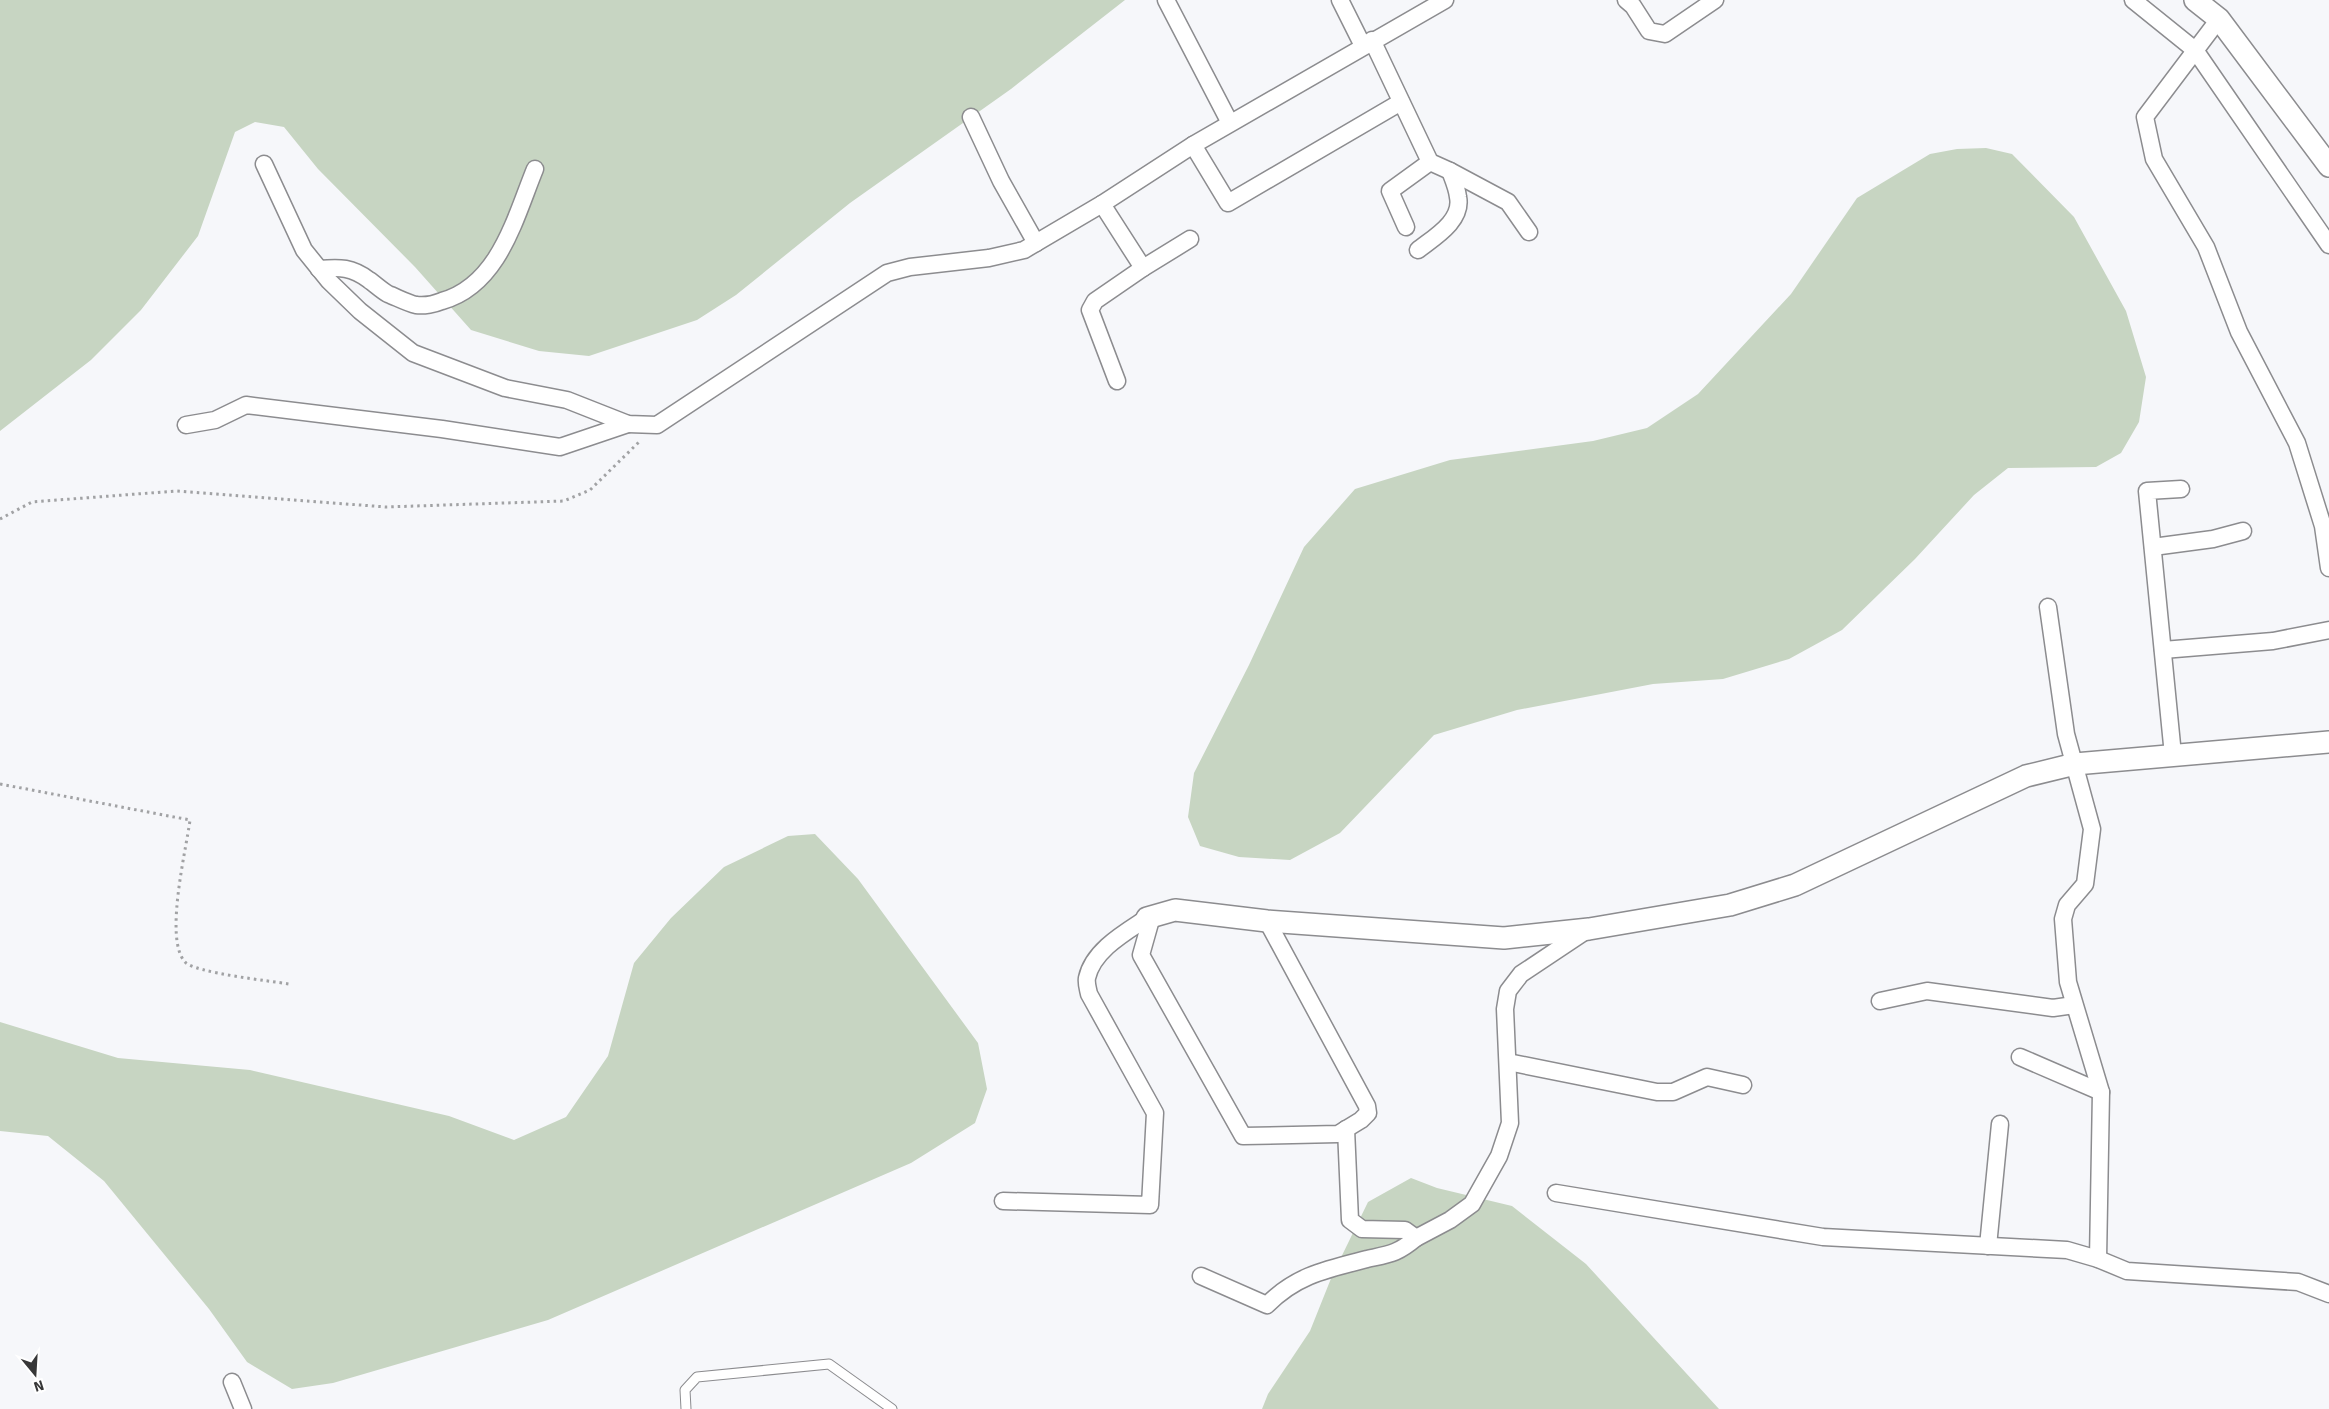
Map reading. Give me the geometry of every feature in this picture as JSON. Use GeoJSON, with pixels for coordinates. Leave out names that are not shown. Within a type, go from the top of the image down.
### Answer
{"type":"FeatureCollection","features":[{"type":"Feature","properties":{"kind":"street"},"geometry":{"type":"LineString","coordinates":[[1166,0],[1230,123]]}},
{"type":"Feature","properties":{"kind":"street"},"geometry":{"type":"LineString","coordinates":[[1340,0],[1368,43],[1401,102],[1430,162],[1450,170],[1508,202],[1529,232]]}},
{"type":"Feature","properties":{"kind":"street"},"geometry":{"type":"LineString","coordinates":[[264,164],[304,250],[319,269],[360,311],[413,352],[505,388],[567,400],[628,424],[656,425],[887,273],[910,267],[989,258],[1024,250],[1102,204],[1230,123],[1445,0]]}},
{"type":"Feature","properties":{"kind":"street"},"geometry":{"type":"LineString","coordinates":[[1626,0],[1633,6],[1649,31],[1665,34],[1715,0]]}},
{"type":"Feature","properties":{"kind":"street"},"geometry":{"type":"LineString","coordinates":[[2133,0],[2195,50],[2329,245]]}},
{"type":"Feature","properties":{"kind":"street"},"geometry":{"type":"LineString","coordinates":[[2195,0],[2219,19],[2329,166]]}},
{"type":"Feature","properties":{"kind":"street"},"geometry":{"type":"LineString","coordinates":[[2219,19],[2145,117],[2154,159],[2206,247],[2239,332],[2297,443],[2323,526],[2329,568]]}},
{"type":"Feature","properties":{"kind":"street"},"geometry":{"type":"LineString","coordinates":[[1193,145],[1228,203],[1401,102]]}},
{"type":"Feature","properties":{"kind":"street"},"geometry":{"type":"LineString","coordinates":[[971,117],[1001,181],[1036,243]]}},
{"type":"Feature","properties":{"kind":"street"},"geometry":{"type":"LineString","coordinates":[[1406,227],[1390,191],[1430,162]]}},
{"type":"Feature","properties":{"kind":"street"},"geometry":{"type":"LineString","coordinates":[[319,269],[343,267],[362,275],[386,293],[417,305],[434,304],[455,298],[478,283],[492,263],[508,237],[535,169]]}},
{"type":"Feature","properties":{"kind":"street"},"geometry":{"type":"LineString","coordinates":[[1418,250],[1444,229],[1456,215],[1459,199],[1450,170]]}},
{"type":"Feature","properties":{"kind":"street"},"geometry":{"type":"LineString","coordinates":[[1102,204],[1143,268]]}},
{"type":"Feature","properties":{"kind":"street"},"geometry":{"type":"LineString","coordinates":[[1117,381],[1090,310],[1095,301],[1190,239]]}},
{"type":"Feature","properties":{"kind":"street"},"geometry":{"type":"LineString","coordinates":[[186,425],[215,420],[246,405],[442,429],[560,447],[628,424]]}},
{"type":"Feature","properties":{"kind":"street"},"geometry":{"type":"LineString","coordinates":[[2173,755],[2147,491],[2181,488]]}},
{"type":"Feature","properties":{"kind":"street"},"geometry":{"type":"LineString","coordinates":[[2153,547],[2212,539],[2243,531]]}},
{"type":"Feature","properties":{"kind":"street"},"geometry":{"type":"LineString","coordinates":[[2048,608],[2066,734],[2092,829],[2085,884],[2067,905],[2063,919],[2068,982],[2101,1092],[2098,1259]]}},
{"type":"Feature","properties":{"kind":"street"},"geometry":{"type":"LineString","coordinates":[[2162,650],[2273,641],[2329,630]]}},
{"type":"Feature","properties":{"kind":"street"},"geometry":{"type":"LineString","coordinates":[[1003,1201],[1150,1205],[1156,1113],[1089,994],[1087,979],[1095,961],[1117,938],[1150,917],[1175,910],[1268,921],[1504,938],[1589,929],[1730,905],[1795,885],[2026,776],[2075,764],[2329,742]]}},
{"type":"Feature","properties":{"kind":"street"},"geometry":{"type":"LineString","coordinates":[[1150,917],[1141,955],[1243,1136],[1338,1134],[1361,1120],[1368,1113],[1367,1106],[1268,921]]}},
{"type":"Feature","properties":{"kind":"street"},"geometry":{"type":"LineString","coordinates":[[1201,1276],[1267,1306],[1281,1291],[1302,1278],[1401,1251],[1416,1238],[1450,1220],[1472,1204],[1499,1156],[1510,1123],[1505,1009],[1508,991],[1521,974],[1589,929]]}},
{"type":"Feature","properties":{"kind":"street"},"geometry":{"type":"LineString","coordinates":[[1880,1001],[1927,991],[2053,1008],[2074,1005]]}},
{"type":"Feature","properties":{"kind":"street"},"geometry":{"type":"LineString","coordinates":[[2020,1057],[2101,1092]]}},
{"type":"Feature","properties":{"kind":"street"},"geometry":{"type":"LineString","coordinates":[[1508,1062],[1657,1092],[1673,1092],[1707,1077],[1743,1085]]}},
{"type":"Feature","properties":{"kind":"street"},"geometry":{"type":"LineString","coordinates":[[1988,1246],[2000,1124]]}},
{"type":"Feature","properties":{"kind":"street"},"geometry":{"type":"LineString","coordinates":[[1346,1129],[1350,1220],[1362,1229],[1405,1230],[1416,1238]]}},
{"type":"Feature","properties":{"kind":"street"},"geometry":{"type":"LineString","coordinates":[[1556,1193],[1823,1237],[2067,1250],[2098,1259],[2127,1271],[2298,1282],[2329,1294]]}},
{"type":"Feature","properties":{"kind":"street"},"geometry":{"type":"LineString","coordinates":[[232,1382],[243,1409]]}},
{"type":"Feature","properties":{"kind":"lane"},"geometry":{"type":"LineString","coordinates":[[686,1409],[685,1390],[697,1377],[829,1364],[892,1409]]}},
{"type":"Feature","properties":{"kind":"path"},"geometry":{"type":"LineString","coordinates":[[0,519],[32,502],[176,491],[386,507],[564,501],[590,490],[656,425]]}},
{"type":"Feature","properties":{"kind":"path"},"geometry":{"type":"LineString","coordinates":[[0,784],[190,820],[176,915],[177,946],[186,963],[200,969],[289,984]]}},
{"type":"Feature","properties":{"kind":"green space"},"geometry":{"type":"Polygon","coordinates":[[[0,0],[1125,0],[1011,89],[850,203],[736,295],[697,320],[589,356],[539,351],[471,330],[415,267],[318,169],[284,127],[255,122],[235,132],[198,236],[141,310],[91,360],[0,431],[0,0]]]}},
{"type":"Feature","properties":{"kind":"green space"},"geometry":{"type":"Polygon","coordinates":[[[1986,148],[2012,154],[2074,217],[2126,311],[2146,377],[2139,422],[2121,453],[2096,467],[2008,468],[1974,495],[1915,559],[1842,630],[1789,659],[1723,679],[1653,684],[1517,710],[1434,735],[1340,833],[1290,860],[1239,857],[1200,846],[1188,817],[1194,773],[1249,665],[1304,547],[1355,489],[1450,460],[1593,441],[1647,428],[1698,394],[1791,294],[1857,198],[1930,154],[1957,149],[1986,148]]]}},
{"type":"Feature","properties":{"kind":"green space"},"geometry":{"type":"Polygon","coordinates":[[[815,834],[858,879],[978,1043],[987,1089],[975,1123],[911,1163],[548,1320],[333,1383],[292,1389],[247,1362],[209,1309],[104,1181],[48,1136],[0,1131],[0,1022],[118,1058],[250,1070],[449,1116],[514,1140],[566,1117],[608,1056],[634,963],[671,918],[724,867],[788,836],[815,834]]]}},
{"type":"Feature","properties":{"kind":"green space"},"geometry":{"type":"Polygon","coordinates":[[[1411,1178],[1437,1188],[1512,1206],[1586,1264],[1719,1409],[1262,1409],[1268,1394],[1310,1331],[1332,1276],[1368,1202],[1411,1178]]]}}]}
